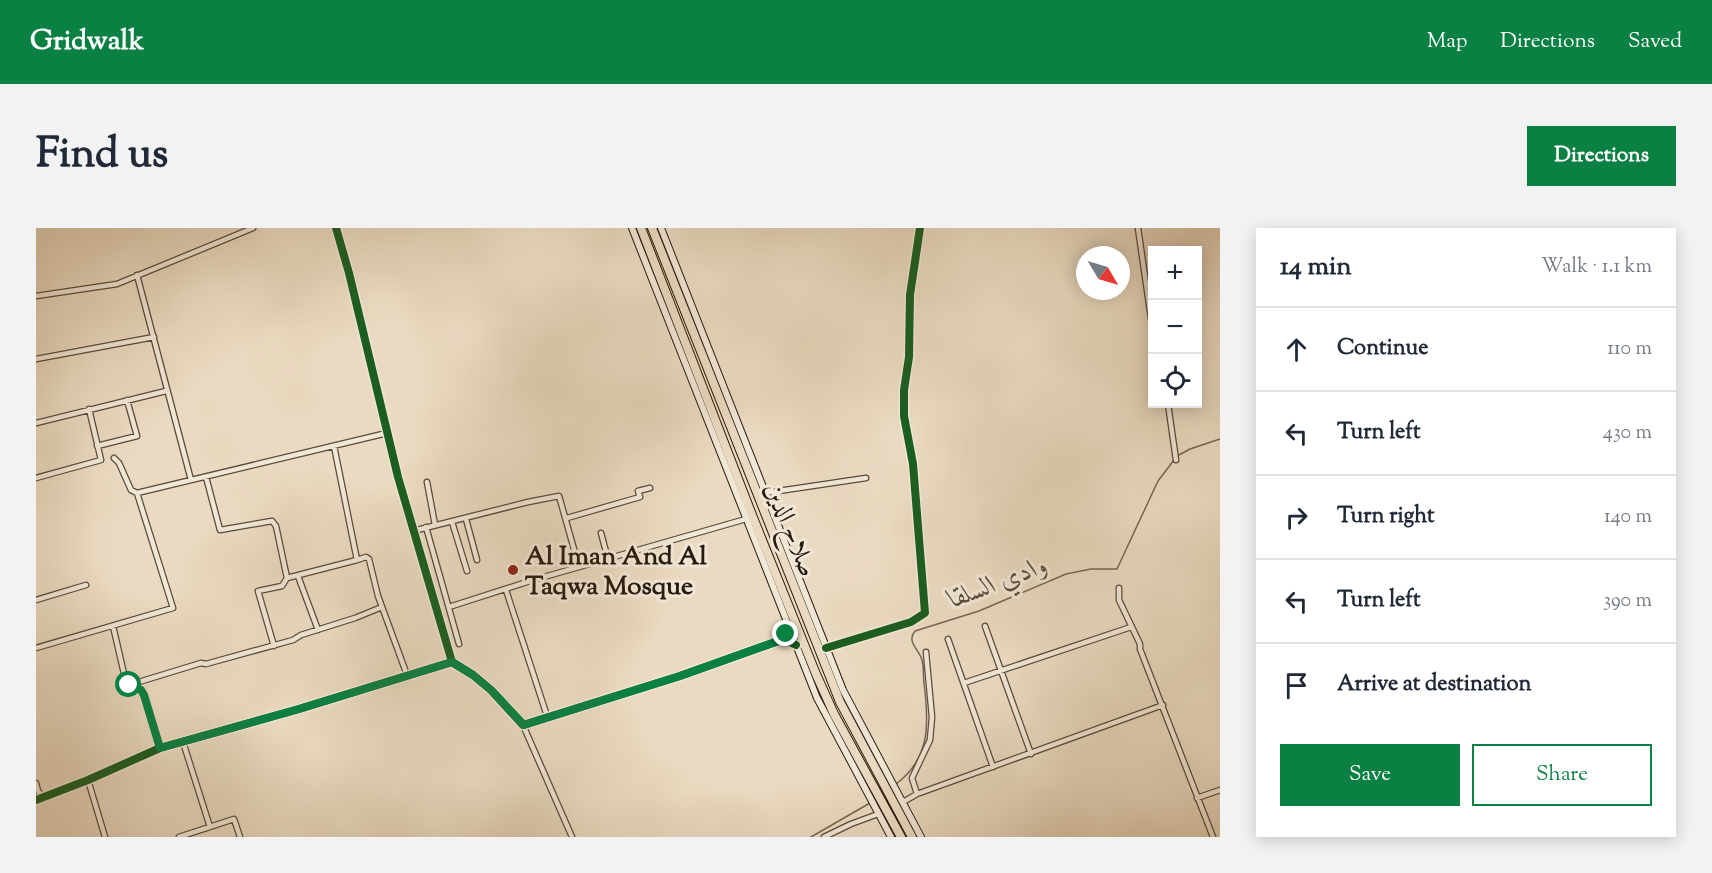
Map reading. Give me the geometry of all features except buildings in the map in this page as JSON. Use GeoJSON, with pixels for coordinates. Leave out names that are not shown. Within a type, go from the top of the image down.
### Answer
{"type":"FeatureCollection","features":[{"type":"Feature","properties":{"kind":"highway","name":"صلاح الدين"},"geometry":{"type":"LineString","coordinates":[[641,228],[816,674],[834,714],[901,837]]}},
{"type":"Feature","properties":{"kind":"highway","name":"صلاح الدين"},"geometry":{"type":"LineString","coordinates":[[652,228],[840,702],[900,802],[912,837]]}},
{"type":"Feature","properties":{"kind":"highway"},"geometry":{"type":"LineString","coordinates":[[657,268],[660,265],[667,265]]}},
{"type":"Feature","properties":{"kind":"highway"},"geometry":{"type":"LineString","coordinates":[[691,355],[696,353],[702,356]]}},
{"type":"Feature","properties":{"kind":"main road"},"geometry":{"type":"LineString","coordinates":[[632,228],[821,707],[891,837]]}},
{"type":"Feature","properties":{"kind":"main road"},"geometry":{"type":"LineString","coordinates":[[661,228],[826,648],[849,703],[887,782]]}},
{"type":"Feature","properties":{"kind":"main road"},"geometry":{"type":"LineString","coordinates":[[900,802],[921,837]]}},
{"type":"Feature","properties":{"kind":"street"},"geometry":{"type":"LineString","coordinates":[[36,296],[117,284],[253,228]]}},
{"type":"Feature","properties":{"kind":"street"},"geometry":{"type":"LineString","coordinates":[[336,228],[413,531],[452,662],[491,690],[524,725],[572,837]]}},
{"type":"Feature","properties":{"kind":"street"},"geometry":{"type":"LineString","coordinates":[[826,648],[911,622],[925,613],[913,464],[904,416],[904,390],[909,357],[910,295],[920,228]]}},
{"type":"Feature","properties":{"kind":"street"},"geometry":{"type":"LineString","coordinates":[[1138,228],[1148,300]]}},
{"type":"Feature","properties":{"kind":"street"},"geometry":{"type":"LineString","coordinates":[[137,275],[191,480]]}},
{"type":"Feature","properties":{"kind":"street"},"geometry":{"type":"LineString","coordinates":[[36,359],[154,337]]}},
{"type":"Feature","properties":{"kind":"street"},"geometry":{"type":"LineString","coordinates":[[36,423],[166,391]]}},
{"type":"Feature","properties":{"kind":"street"},"geometry":{"type":"LineString","coordinates":[[97,446],[137,436],[127,400]]}},
{"type":"Feature","properties":{"kind":"street"},"geometry":{"type":"LineString","coordinates":[[1169,408],[1176,460]]}},
{"type":"Feature","properties":{"kind":"street"},"geometry":{"type":"LineString","coordinates":[[36,478],[101,460],[89,409]]}},
{"type":"Feature","properties":{"kind":"street"},"geometry":{"type":"LineString","coordinates":[[114,458],[119,463],[131,490],[137,493],[387,433]]}},
{"type":"Feature","properties":{"kind":"street"},"geometry":{"type":"LineString","coordinates":[[334,446],[357,560]]}},
{"type":"Feature","properties":{"kind":"street"},"geometry":{"type":"LineString","coordinates":[[206,477],[220,530],[272,521],[276,526],[287,579]]}},
{"type":"Feature","properties":{"kind":"street"},"geometry":{"type":"LineString","coordinates":[[765,493],[866,478]]}},
{"type":"Feature","properties":{"kind":"street"},"geometry":{"type":"LineString","coordinates":[[426,482],[435,525]]}},
{"type":"Feature","properties":{"kind":"street"},"geometry":{"type":"LineString","coordinates":[[567,518],[640,497],[638,491],[650,488]]}},
{"type":"Feature","properties":{"kind":"street"},"geometry":{"type":"LineString","coordinates":[[36,648],[172,608],[137,493]]}},
{"type":"Feature","properties":{"kind":"street"},"geometry":{"type":"LineString","coordinates":[[413,531],[559,496],[579,567]]}},
{"type":"Feature","properties":{"kind":"street"},"geometry":{"type":"LineString","coordinates":[[466,519],[477,560]]}},
{"type":"Feature","properties":{"kind":"street"},"geometry":{"type":"LineString","coordinates":[[449,607],[746,519]]}},
{"type":"Feature","properties":{"kind":"street"},"geometry":{"type":"LineString","coordinates":[[452,522],[467,571]]}},
{"type":"Feature","properties":{"kind":"street"},"geometry":{"type":"LineString","coordinates":[[426,527],[459,644]]}},
{"type":"Feature","properties":{"kind":"street"},"geometry":{"type":"LineString","coordinates":[[601,533],[608,559]]}},
{"type":"Feature","properties":{"kind":"street"},"geometry":{"type":"LineString","coordinates":[[274,646],[258,591],[282,586],[287,579],[366,557],[369,559],[382,607],[407,675]]}},
{"type":"Feature","properties":{"kind":"street"},"geometry":{"type":"LineString","coordinates":[[298,576],[318,630]]}},
{"type":"Feature","properties":{"kind":"street"},"geometry":{"type":"LineString","coordinates":[[36,600],[86,585]]}},
{"type":"Feature","properties":{"kind":"street"},"geometry":{"type":"LineString","coordinates":[[1119,588],[1119,600],[1140,644],[1140,650],[1213,837]]}},
{"type":"Feature","properties":{"kind":"street"},"geometry":{"type":"LineString","coordinates":[[506,590],[547,716]]}},
{"type":"Feature","properties":{"kind":"street"},"geometry":{"type":"LineString","coordinates":[[129,685],[201,663],[207,664],[274,646],[382,607]]}},
{"type":"Feature","properties":{"kind":"street"},"geometry":{"type":"LineString","coordinates":[[784,639],[787,623]]}},
{"type":"Feature","properties":{"kind":"street"},"geometry":{"type":"LineString","coordinates":[[113,626],[118,653],[129,685],[141,690],[144,695],[160,748]]}},
{"type":"Feature","properties":{"kind":"street"},"geometry":{"type":"LineString","coordinates":[[985,626],[1030,754]]}},
{"type":"Feature","properties":{"kind":"street"},"geometry":{"type":"LineString","coordinates":[[964,683],[1131,627]]}},
{"type":"Feature","properties":{"kind":"street"},"geometry":{"type":"LineString","coordinates":[[524,725],[680,676],[784,639],[796,645]]}},
{"type":"Feature","properties":{"kind":"street"},"geometry":{"type":"LineString","coordinates":[[948,639],[993,767]]}},
{"type":"Feature","properties":{"kind":"street"},"geometry":{"type":"LineString","coordinates":[[918,794],[912,778],[930,740],[931,728],[926,652]]}},
{"type":"Feature","properties":{"kind":"street"},"geometry":{"type":"LineString","coordinates":[[36,800],[160,748],[299,709],[452,662]]}},
{"type":"Feature","properties":{"kind":"street"},"geometry":{"type":"LineString","coordinates":[[900,802],[1163,705]]}},
{"type":"Feature","properties":{"kind":"street"},"geometry":{"type":"LineString","coordinates":[[183,742],[210,827]]}},
{"type":"Feature","properties":{"kind":"street"},"geometry":{"type":"LineString","coordinates":[[88,780],[105,837]]}},
{"type":"Feature","properties":{"kind":"street"},"geometry":{"type":"LineString","coordinates":[[36,783],[38,791],[44,798]]}},
{"type":"Feature","properties":{"kind":"street"},"geometry":{"type":"LineString","coordinates":[[1197,798],[1220,790]]}},
{"type":"Feature","properties":{"kind":"street"},"geometry":{"type":"LineString","coordinates":[[824,837],[878,814]]}},
{"type":"Feature","properties":{"kind":"street"},"geometry":{"type":"LineString","coordinates":[[179,837],[234,819],[240,837]]}},
{"type":"Feature","properties":{"kind":"waterway","name":"وادي السلقا"},"geometry":{"type":"LineString","coordinates":[[1177,456],[1220,439]]}},
{"type":"Feature","properties":{"kind":"waterway","name":"وادي السلقا"},"geometry":{"type":"LineString","coordinates":[[896,784],[916,763],[922,751],[927,726],[923,665],[912,642],[915,631],[979,611],[1066,574],[1091,569],[1117,569],[1158,481],[1174,460]]}},
{"type":"Feature","properties":{"kind":"waterway","name":"وادي السلقا"},"geometry":{"type":"LineString","coordinates":[[811,837],[870,803]]}},
{"type":"Feature","properties":{"kind":"cycle path"},"geometry":{"type":"LineString","coordinates":[[336,228],[398,477],[452,662]]}},
{"type":"Feature","properties":{"kind":"cycle path"},"geometry":{"type":"LineString","coordinates":[[826,648],[911,622],[925,613],[913,464],[904,416],[904,390],[909,357],[910,295],[920,228]]}},
{"type":"Feature","properties":{"kind":"cycle path"},"geometry":{"type":"LineString","coordinates":[[36,800],[160,748],[299,709],[452,662],[491,690],[523,725],[680,676],[784,639],[796,645]]}},
{"type":"Feature","properties":{"kind":"place","name":"Al Iman And Al Taqwa Mosque"},"geometry":{"type":"Point","coordinates":[513,570]}},
{"type":"Feature","properties":{"kind":"route"},"geometry":{"type":"LineString","coordinates":[[129,685],[141,690],[144,695],[160,748],[225,731],[452,662],[491,690],[524,725],[680,676],[784,639],[786,634]]}}]}
